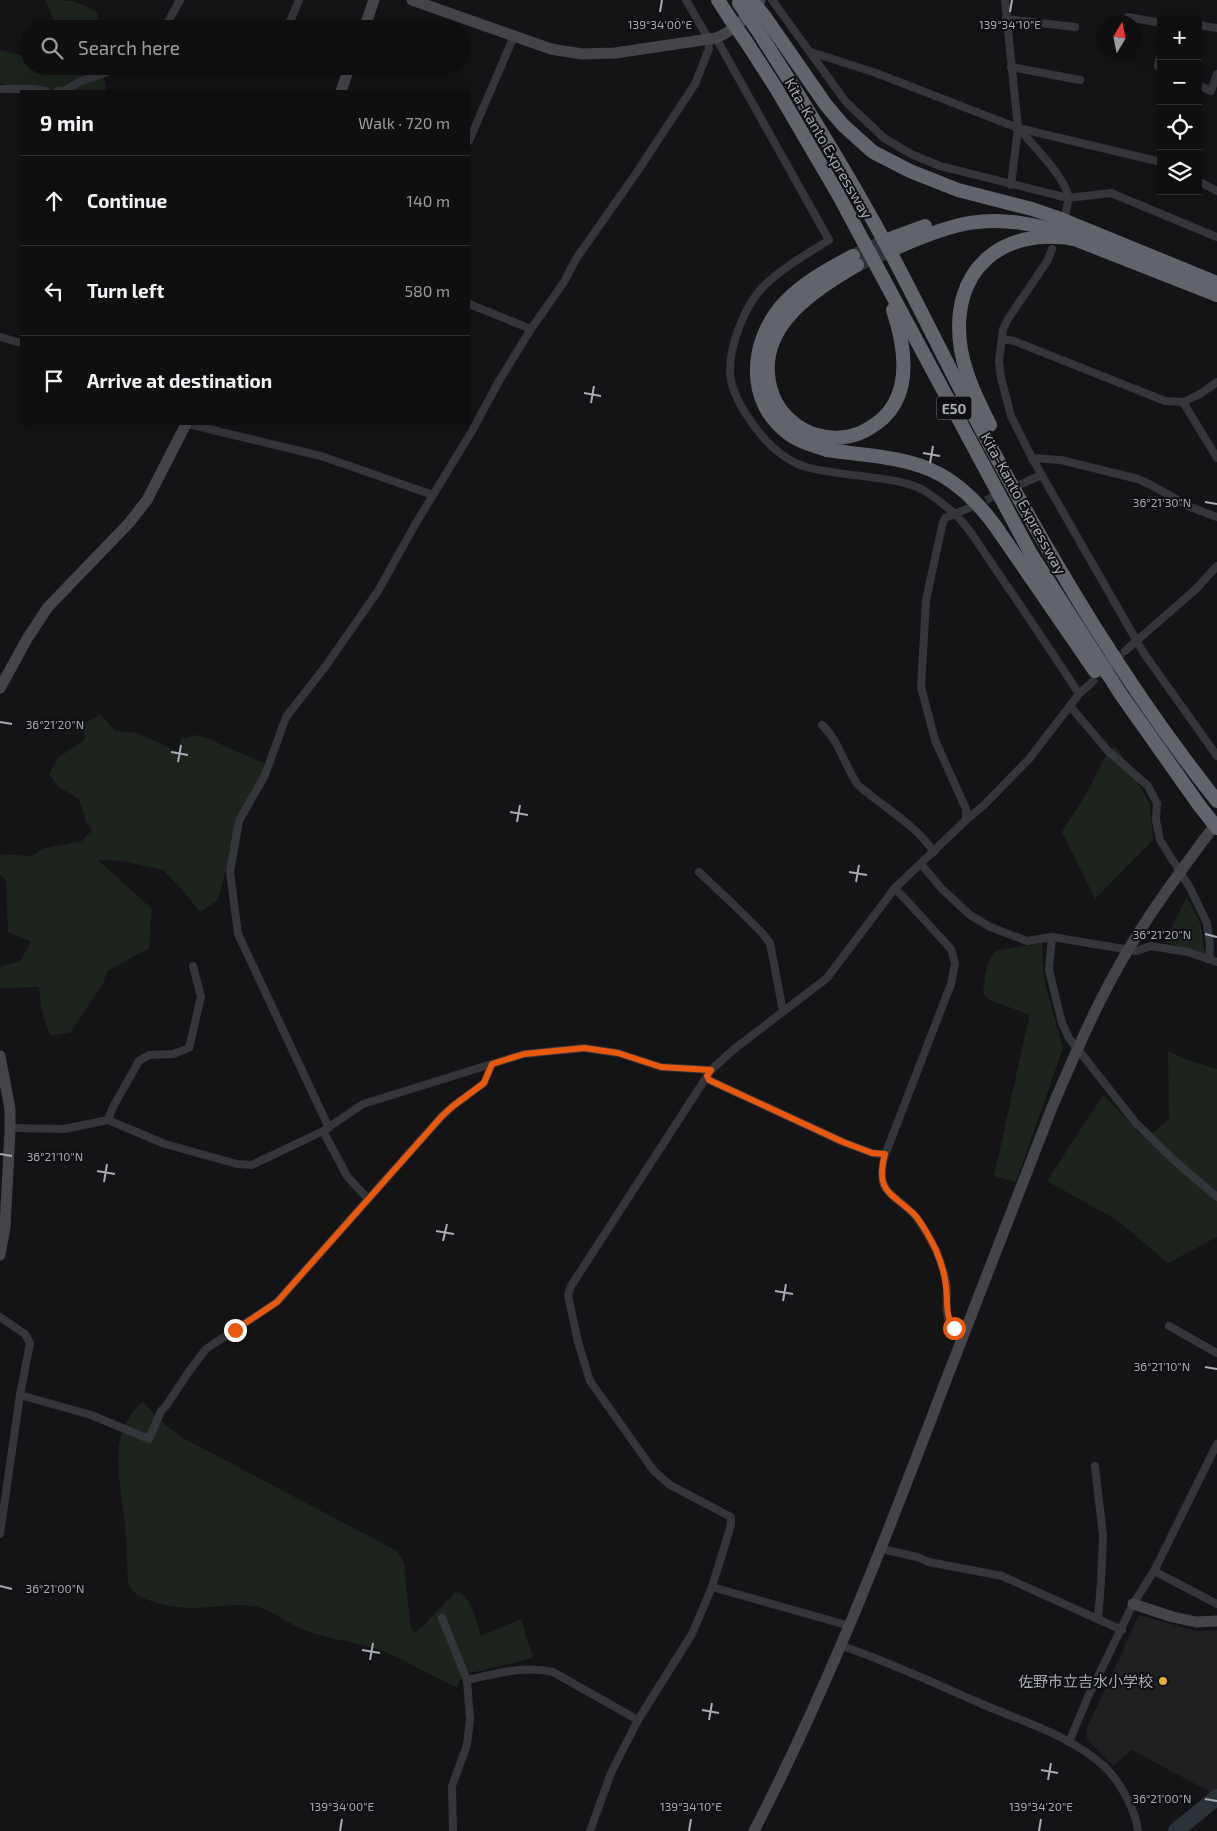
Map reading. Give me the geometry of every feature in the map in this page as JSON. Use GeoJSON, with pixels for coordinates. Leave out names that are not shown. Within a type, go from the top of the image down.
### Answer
{"type":"FeatureCollection","features":[{"type":"Feature","properties":{"kind":"highway","name":"Kita-Kanto Expressway"},"geometry":{"type":"LineString","coordinates":[[718,0],[804,135],[838,194],[1031,554],[1108,675],[1217,828]]}},
{"type":"Feature","properties":{"kind":"highway","name":"Kita-Kanto Expressway"},"geometry":{"type":"LineString","coordinates":[[742,1],[760,22],[894,259],[986,438],[1042,540],[1134,688],[1214,797]]}},
{"type":"Feature","properties":{"kind":"highway"},"geometry":{"type":"LineString","coordinates":[[760,22],[843,125],[873,152],[910,171],[958,190],[1062,215],[1149,262]]}},
{"type":"Feature","properties":{"kind":"highway"},"geometry":{"type":"LineString","coordinates":[[804,135],[838,209],[890,303],[900,331],[904,360],[901,388],[887,414],[878,424],[864,432],[849,437],[817,436],[803,430],[790,421],[774,400],[768,373],[769,357],[781,326],[801,302],[855,261],[821,274],[792,295],[777,312],[766,329],[759,348],[756,376],[758,389],[769,414],[789,434],[814,446],[827,450],[909,461],[947,478],[969,495],[980,505],[1002,534],[1116,700],[1172,767]]}},
{"type":"Feature","properties":{"kind":"highway"},"geometry":{"type":"LineString","coordinates":[[1062,215],[978,212],[948,218],[895,242],[950,226],[988,220],[1029,223],[1149,262],[1191,279],[1217,295]]}},
{"type":"Feature","properties":{"kind":"highway"},"geometry":{"type":"LineString","coordinates":[[1075,595],[1050,537],[994,434],[975,394],[962,357],[959,323],[964,296],[971,279],[978,268],[995,251],[1014,241],[1026,238],[1052,236],[1080,240]]}},
{"type":"Feature","properties":{"kind":"highway"},"geometry":{"type":"LineString","coordinates":[[1191,279],[1217,278]]}},
{"type":"Feature","properties":{"kind":"highway"},"geometry":{"type":"LineString","coordinates":[[1191,279],[1217,283]]}},
{"type":"Feature","properties":{"kind":"highway"},"geometry":{"type":"LineString","coordinates":[[1191,279],[1217,300]]}},
{"type":"Feature","properties":{"kind":"street"},"geometry":{"type":"LineString","coordinates":[[168,20],[180,0]]}},
{"type":"Feature","properties":{"kind":"street"},"geometry":{"type":"LineString","coordinates":[[291,20],[299,0]]}},
{"type":"Feature","properties":{"kind":"street"},"geometry":{"type":"LineString","coordinates":[[367,20],[374,0]]}},
{"type":"Feature","properties":{"kind":"street"},"geometry":{"type":"LineString","coordinates":[[412,0],[434,4],[551,49],[582,54],[615,54],[712,38],[729,33],[746,18],[760,0]]}},
{"type":"Feature","properties":{"kind":"street"},"geometry":{"type":"LineString","coordinates":[[686,0],[712,38],[830,240],[799,259],[762,288],[746,312],[735,338],[730,372],[739,404],[762,437],[773,449],[789,460],[806,467],[832,473],[910,485],[925,491],[955,514],[965,524],[1080,694]]}},
{"type":"Feature","properties":{"kind":"street"},"geometry":{"type":"LineString","coordinates":[[772,0],[846,102],[884,138],[911,154],[940,166],[1068,198],[1111,193],[1217,237]]}},
{"type":"Feature","properties":{"kind":"street"},"geometry":{"type":"LineString","coordinates":[[1005,0],[1018,128],[1011,185]]}},
{"type":"Feature","properties":{"kind":"street"},"geometry":{"type":"LineString","coordinates":[[1006,18],[1074,27]]}},
{"type":"Feature","properties":{"kind":"street"},"geometry":{"type":"LineString","coordinates":[[1142,20],[1157,22]]}},
{"type":"Feature","properties":{"kind":"street"},"geometry":{"type":"LineString","coordinates":[[1202,26],[1217,28]]}},
{"type":"Feature","properties":{"kind":"street"},"geometry":{"type":"LineString","coordinates":[[470,139],[514,36]]}},
{"type":"Feature","properties":{"kind":"street"},"geometry":{"type":"LineString","coordinates":[[368,1199],[347,1176],[238,934],[230,872],[239,822],[265,775],[286,717],[325,667],[378,591],[531,329],[564,282],[576,259],[637,172],[695,84],[712,38]]}},
{"type":"Feature","properties":{"kind":"street"},"geometry":{"type":"LineString","coordinates":[[811,52],[876,73],[1018,128],[1157,161]]}},
{"type":"Feature","properties":{"kind":"street"},"geometry":{"type":"LineString","coordinates":[[1011,67],[1080,80]]}},
{"type":"Feature","properties":{"kind":"street"},"geometry":{"type":"LineString","coordinates":[[1202,87],[1211,91],[1217,74]]}},
{"type":"Feature","properties":{"kind":"street"},"geometry":{"type":"LineString","coordinates":[[66,90],[79,82],[99,75]]}},
{"type":"Feature","properties":{"kind":"street"},"geometry":{"type":"LineString","coordinates":[[340,90],[346,75]]}},
{"type":"Feature","properties":{"kind":"street"},"geometry":{"type":"LineString","coordinates":[[0,89],[40,90]]}},
{"type":"Feature","properties":{"kind":"street"},"geometry":{"type":"LineString","coordinates":[[1018,128],[1053,169],[1066,188],[1068,198],[1062,215]]}},
{"type":"Feature","properties":{"kind":"street"},"geometry":{"type":"LineString","coordinates":[[1202,183],[1217,191]]}},
{"type":"Feature","properties":{"kind":"street"},"geometry":{"type":"LineString","coordinates":[[1052,249],[1048,260],[1003,328],[999,361],[1006,402],[1032,458],[1136,641],[1217,756]]}},
{"type":"Feature","properties":{"kind":"street"},"geometry":{"type":"LineString","coordinates":[[470,304],[531,329]]}},
{"type":"Feature","properties":{"kind":"street"},"geometry":{"type":"LineString","coordinates":[[0,337],[20,342]]}},
{"type":"Feature","properties":{"kind":"street"},"geometry":{"type":"LineString","coordinates":[[1002,339],[1014,341],[1165,401],[1183,402],[1200,394],[1217,382]]}},
{"type":"Feature","properties":{"kind":"street"},"geometry":{"type":"LineString","coordinates":[[1183,402],[1217,458]]}},
{"type":"Feature","properties":{"kind":"street"},"geometry":{"type":"LineString","coordinates":[[0,688],[27,639],[48,607],[129,523],[148,500],[186,425]]}},
{"type":"Feature","properties":{"kind":"street"},"geometry":{"type":"LineString","coordinates":[[191,425],[321,456],[433,495]]}},
{"type":"Feature","properties":{"kind":"street"},"geometry":{"type":"LineString","coordinates":[[1032,458],[1061,460],[1138,479],[1190,507],[1217,517]]}},
{"type":"Feature","properties":{"kind":"street"},"geometry":{"type":"LineString","coordinates":[[1028,480],[1042,475]]}},
{"type":"Feature","properties":{"kind":"street"},"geometry":{"type":"LineString","coordinates":[[966,820],[966,809],[935,740],[920,687],[926,600],[930,576],[945,518],[969,508]]}},
{"type":"Feature","properties":{"kind":"street"},"geometry":{"type":"LineString","coordinates":[[1125,651],[1196,589],[1217,566]]}},
{"type":"Feature","properties":{"kind":"street"},"geometry":{"type":"LineString","coordinates":[[590,1831],[612,1773],[638,1720],[692,1634],[712,1588],[731,1524],[731,1517],[670,1485],[654,1471],[590,1381],[578,1342],[568,1295],[571,1286],[709,1073],[733,1050],[827,978],[896,888],[966,820],[984,806],[1029,759],[1070,706],[1090,684]]}},
{"type":"Feature","properties":{"kind":"street"},"geometry":{"type":"LineString","coordinates":[[921,864],[954,901],[970,915],[990,927],[1027,941],[1052,937],[1127,951],[1136,951],[1151,946],[1188,952],[1213,960],[1206,923],[1181,871],[1160,840],[1156,820],[1157,803],[1148,786],[1108,751],[1070,706]]}},
{"type":"Feature","properties":{"kind":"street"},"geometry":{"type":"LineString","coordinates":[[822,725],[835,741],[852,777],[858,784],[915,830],[934,852]]}},
{"type":"Feature","properties":{"kind":"street"},"geometry":{"type":"LineString","coordinates":[[754,1831],[842,1646],[882,1549],[1050,1113],[1093,1014],[1127,951],[1217,822]]}},
{"type":"Feature","properties":{"kind":"street"},"geometry":{"type":"LineString","coordinates":[[699,872],[770,943],[784,1011]]}},
{"type":"Feature","properties":{"kind":"street"},"geometry":{"type":"LineString","coordinates":[[896,888],[952,949],[955,963],[951,984],[885,1154],[881,1173],[884,1187],[915,1216],[937,1252],[946,1286],[949,1320],[954,1328],[964,1334]]}},
{"type":"Feature","properties":{"kind":"street"},"geometry":{"type":"LineString","coordinates":[[1052,937],[1049,970],[1062,1023],[1069,1038],[1093,1067],[1120,1106],[1177,1163],[1217,1197]]}},
{"type":"Feature","properties":{"kind":"street"},"geometry":{"type":"LineString","coordinates":[[108,1120],[113,1107],[139,1061],[149,1055],[174,1054],[189,1048],[201,996],[193,966]]}},
{"type":"Feature","properties":{"kind":"street"},"geometry":{"type":"LineString","coordinates":[[10,1128],[64,1129],[108,1120],[165,1144],[236,1164],[252,1165],[326,1129],[363,1104],[524,1054],[584,1048],[618,1053],[661,1067],[709,1073]]}},
{"type":"Feature","properties":{"kind":"street"},"geometry":{"type":"LineString","coordinates":[[0,1056],[10,1109],[5,1227],[0,1252]]}},
{"type":"Feature","properties":{"kind":"street"},"geometry":{"type":"LineString","coordinates":[[20,1395],[91,1415],[149,1439],[161,1411],[206,1348],[277,1302],[442,1116],[484,1083],[492,1064]]}},
{"type":"Feature","properties":{"kind":"street"},"geometry":{"type":"LineString","coordinates":[[709,1073],[709,1080],[843,1142],[872,1153],[885,1154]]}},
{"type":"Feature","properties":{"kind":"street"},"geometry":{"type":"LineString","coordinates":[[0,1317],[25,1334],[30,1343],[20,1395],[0,1534]]}},
{"type":"Feature","properties":{"kind":"street"},"geometry":{"type":"LineString","coordinates":[[1169,1326],[1217,1353]]}},
{"type":"Feature","properties":{"kind":"street"},"geometry":{"type":"LineString","coordinates":[[1069,1742],[1088,1697],[1133,1604],[1154,1571],[1217,1444]]}},
{"type":"Feature","properties":{"kind":"street"},"geometry":{"type":"LineString","coordinates":[[1095,1466],[1103,1536],[1098,1620]]}},
{"type":"Feature","properties":{"kind":"street"},"geometry":{"type":"LineString","coordinates":[[0,1468],[9,1469]]}},
{"type":"Feature","properties":{"kind":"street"},"geometry":{"type":"LineString","coordinates":[[882,1549],[917,1557],[929,1562],[1002,1576],[1122,1630]]}},
{"type":"Feature","properties":{"kind":"street"},"geometry":{"type":"LineString","coordinates":[[1154,1571],[1217,1604]]}},
{"type":"Feature","properties":{"kind":"street"},"geometry":{"type":"LineString","coordinates":[[712,1588],[850,1626]]}},
{"type":"Feature","properties":{"kind":"street"},"geometry":{"type":"LineString","coordinates":[[1133,1604],[1173,1617],[1196,1622],[1217,1621]]}},
{"type":"Feature","properties":{"kind":"street"},"geometry":{"type":"LineString","coordinates":[[442,1618],[467,1680],[470,1720],[467,1745],[452,1786],[453,1831]]}},
{"type":"Feature","properties":{"kind":"street"},"geometry":{"type":"LineString","coordinates":[[842,1646],[881,1660],[1069,1742],[1106,1768],[1116,1781],[1133,1811],[1137,1820],[1138,1831]]}},
{"type":"Feature","properties":{"kind":"street"},"geometry":{"type":"LineString","coordinates":[[467,1680],[520,1670],[541,1669],[553,1672],[638,1720]]}},
{"type":"Feature","properties":{"kind":"shaded area"},"geometry":{"type":"Polygon","coordinates":[[[45,0],[78,3],[97,12],[98,20],[53,20],[45,0]]]}},
{"type":"Feature","properties":{"kind":"shaded area"},"geometry":{"type":"Polygon","coordinates":[[[0,50],[20,55],[20,75],[104,75],[106,90],[32,90],[0,83],[0,50]]]}},
{"type":"Feature","properties":{"kind":"shaded area"},"geometry":{"type":"Polygon","coordinates":[[[100,715],[116,731],[137,733],[179,752],[181,739],[196,735],[268,765],[239,821],[218,900],[200,912],[163,870],[122,861],[98,860],[152,909],[149,948],[106,972],[104,982],[71,1032],[50,1036],[41,1008],[39,987],[0,988],[0,967],[20,961],[31,942],[8,932],[6,880],[0,875],[0,854],[32,856],[44,848],[82,841],[92,830],[86,822],[79,799],[59,787],[49,774],[58,758],[86,738],[81,725],[100,715]]]}},
{"type":"Feature","properties":{"kind":"shaded area"},"geometry":{"type":"Polygon","coordinates":[[[1114,747],[1118,749],[1150,804],[1153,840],[1095,899],[1062,832],[1089,789],[1109,750],[1114,747]]]}},
{"type":"Feature","properties":{"kind":"shaded area"},"geometry":{"type":"Polygon","coordinates":[[[1187,897],[1201,925],[1205,955],[1165,942],[1187,897]]]}},
{"type":"Feature","properties":{"kind":"shaded area"},"geometry":{"type":"Polygon","coordinates":[[[1042,943],[1044,980],[1063,1048],[1016,1182],[994,1176],[1029,1017],[1027,1014],[990,1000],[983,994],[988,965],[997,951],[1042,943]]]}},
{"type":"Feature","properties":{"kind":"shaded area"},"geometry":{"type":"Polygon","coordinates":[[[1168,1051],[1188,1060],[1217,1069],[1217,1237],[1168,1263],[1117,1220],[1047,1181],[1103,1095],[1139,1132],[1146,1136],[1151,1135],[1169,1119],[1168,1051]]]}},
{"type":"Feature","properties":{"kind":"shaded area"},"geometry":{"type":"Polygon","coordinates":[[[143,1402],[164,1424],[183,1438],[397,1551],[404,1563],[411,1630],[415,1632],[419,1630],[455,1593],[459,1592],[464,1595],[471,1605],[481,1636],[521,1619],[533,1658],[475,1672],[464,1672],[457,1687],[385,1652],[304,1630],[259,1607],[238,1605],[202,1608],[179,1607],[145,1599],[138,1595],[132,1590],[128,1582],[126,1532],[118,1459],[124,1428],[131,1414],[143,1402]]]}},
{"type":"Feature","properties":{"kind":"shaded area","name":"佐野市立吉水小学校"},"geometry":{"type":"Polygon","coordinates":[[[1139,1615],[1196,1631],[1217,1630],[1217,1790],[1212,1793],[1132,1750],[1113,1766],[1087,1739],[1086,1730],[1139,1615]]]}},
{"type":"Feature","properties":{"kind":"waterway"},"geometry":{"type":"LineString","coordinates":[[1176,1831],[1217,1797]]}},
{"type":"Feature","properties":{"kind":"tunnel"},"geometry":{"type":"LineString","coordinates":[[853,256],[892,238]]}},
{"type":"Feature","properties":{"kind":"tunnel"},"geometry":{"type":"LineString","coordinates":[[857,265],[898,247]]}},
{"type":"Feature","properties":{"kind":"tunnel"},"geometry":{"type":"LineString","coordinates":[[975,505],[1028,481]]}},
{"type":"Feature","properties":{"kind":"tunnel"},"geometry":{"type":"LineString","coordinates":[[1090,684],[1125,651]]}},
{"type":"Feature","properties":{"kind":"place","name":"佐野市立吉水小学校"},"geometry":{"type":"Point","coordinates":[1163,1681]}},
{"type":"Feature","properties":{"kind":"route"},"geometry":{"type":"LineString","coordinates":[[235,1330],[277,1302],[442,1116],[484,1083],[492,1064],[524,1054],[584,1048],[618,1053],[661,1067],[711,1070],[707,1076],[709,1080],[843,1142],[872,1153],[885,1154],[881,1173],[884,1187],[915,1216],[937,1252],[946,1286],[948,1316],[950,1324],[954,1328]]}}]}
